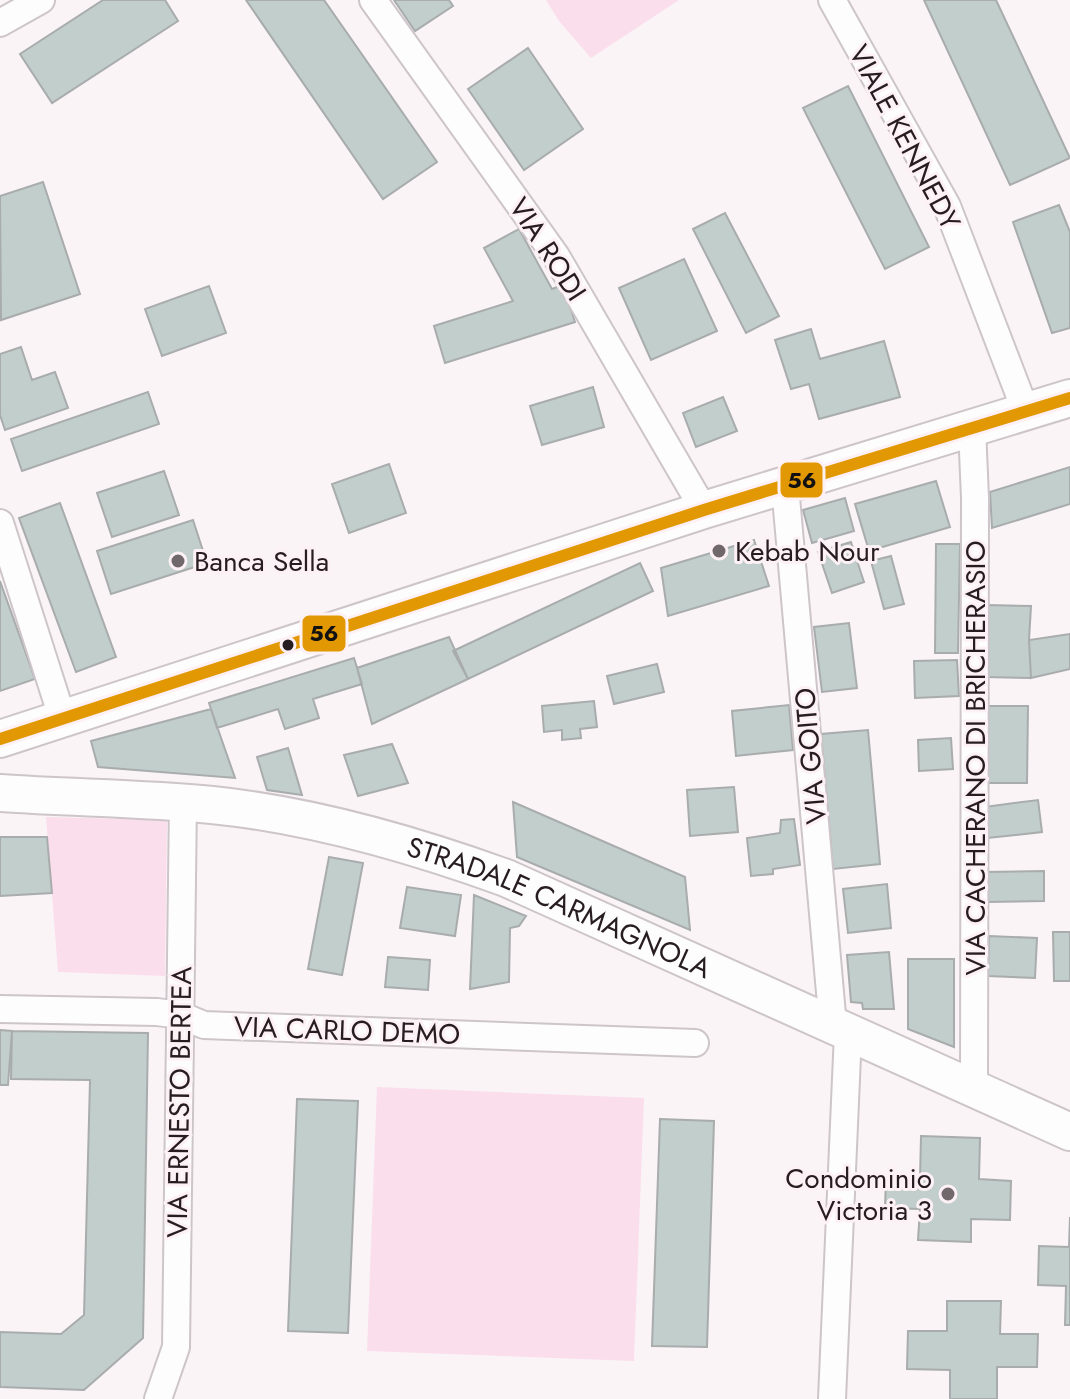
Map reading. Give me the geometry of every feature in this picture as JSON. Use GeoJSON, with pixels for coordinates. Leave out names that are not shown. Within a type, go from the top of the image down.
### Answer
{"type":"FeatureCollection","features":[{"type":"Feature","properties":{"kind":"main road"},"geometry":{"type":"LineString","coordinates":[[0,739],[704,510],[1070,398]]}},
{"type":"Feature","properties":{"kind":"main road","name":"STRADALE CARMAGNOLA"},"geometry":{"type":"LineString","coordinates":[[9,794],[183,802],[297,819],[376,836],[443,855],[506,878],[1070,1132]]}},
{"type":"Feature","properties":{"kind":"street"},"geometry":{"type":"LineString","coordinates":[[0,23],[41,0]]}},
{"type":"Feature","properties":{"kind":"street","name":"VIA RODI"},"geometry":{"type":"LineString","coordinates":[[373,0],[556,256],[704,510]]}},
{"type":"Feature","properties":{"kind":"street","name":"VIALE KENNEDY"},"geometry":{"type":"LineString","coordinates":[[832,0],[947,206],[1026,412]]}},
{"type":"Feature","properties":{"kind":"street","name":"VIA CACHERANO DI BRICHERASIO"},"geometry":{"type":"LineString","coordinates":[[972,428],[975,498],[974,1088]]}},
{"type":"Feature","properties":{"kind":"street","name":"VIA GOITO"},"geometry":{"type":"LineString","coordinates":[[785,486],[840,1030],[832,1399]]}},
{"type":"Feature","properties":{"kind":"street"},"geometry":{"type":"LineString","coordinates":[[0,523],[63,720]]}},
{"type":"Feature","properties":{"kind":"street","name":"VIA ERNESTO BERTEA"},"geometry":{"type":"LineString","coordinates":[[158,1399],[176,1347],[183,802]]}},
{"type":"Feature","properties":{"kind":"street","name":"VIA CARLO DEMO"},"geometry":{"type":"LineString","coordinates":[[0,1009],[157,1012],[180,1015],[204,1025],[695,1043]]}},
{"type":"Feature","properties":{"kind":"shaded area"},"geometry":{"type":"Polygon","coordinates":[[[546,0],[679,0],[591,58],[559,21],[546,0]]]}},
{"type":"Feature","properties":{"kind":"shaded area"},"geometry":{"type":"Polygon","coordinates":[[[46,817],[167,820],[165,976],[58,972],[46,817]]]}},
{"type":"Feature","properties":{"kind":"shaded area"},"geometry":{"type":"Polygon","coordinates":[[[377,1087],[644,1098],[634,1361],[367,1351],[377,1087]]]}},
{"type":"Feature","properties":{"kind":"building"},"geometry":{"type":"Polygon","coordinates":[[[103,0],[165,0],[178,21],[52,103],[20,54],[103,0]]]}},
{"type":"Feature","properties":{"kind":"building"},"geometry":{"type":"Polygon","coordinates":[[[246,0],[324,0],[437,162],[383,199],[246,0]]]}},
{"type":"Feature","properties":{"kind":"building"},"geometry":{"type":"Polygon","coordinates":[[[394,0],[449,0],[453,6],[415,31],[394,0]]]}},
{"type":"Feature","properties":{"kind":"building"},"geometry":{"type":"Polygon","coordinates":[[[924,0],[996,0],[1070,158],[1010,185],[924,0]]]}},
{"type":"Feature","properties":{"kind":"building"},"geometry":{"type":"Polygon","coordinates":[[[528,48],[583,129],[524,170],[468,89],[528,48]]]}},
{"type":"Feature","properties":{"kind":"building"},"geometry":{"type":"Polygon","coordinates":[[[848,86],[929,247],[885,269],[803,108],[848,86]]]}},
{"type":"Feature","properties":{"kind":"building"},"geometry":{"type":"Polygon","coordinates":[[[43,182],[80,294],[1,320],[0,196],[43,182]]]}},
{"type":"Feature","properties":{"kind":"building"},"geometry":{"type":"Polygon","coordinates":[[[1059,205],[1070,232],[1070,328],[1052,333],[1013,222],[1059,205]]]}},
{"type":"Feature","properties":{"kind":"building"},"geometry":{"type":"Polygon","coordinates":[[[725,213],[779,316],[746,333],[693,229],[725,213]]]}},
{"type":"Feature","properties":{"kind":"building"},"geometry":{"type":"Polygon","coordinates":[[[519,229],[552,289],[563,285],[575,322],[445,363],[434,326],[513,301],[484,248],[519,229]]]}},
{"type":"Feature","properties":{"kind":"building"},"geometry":{"type":"Polygon","coordinates":[[[684,259],[717,331],[651,360],[619,288],[684,259]]]}},
{"type":"Feature","properties":{"kind":"building"},"geometry":{"type":"Polygon","coordinates":[[[209,286],[226,333],[162,356],[145,309],[209,286]]]}},
{"type":"Feature","properties":{"kind":"building"},"geometry":{"type":"Polygon","coordinates":[[[811,329],[820,359],[884,341],[900,397],[819,419],[809,384],[791,389],[775,340],[811,329]]]}},
{"type":"Feature","properties":{"kind":"building"},"geometry":{"type":"Polygon","coordinates":[[[21,347],[32,380],[55,372],[68,408],[5,430],[0,415],[0,354],[21,347]]]}},
{"type":"Feature","properties":{"kind":"building"},"geometry":{"type":"Polygon","coordinates":[[[593,387],[604,427],[542,445],[530,406],[593,387]]]}},
{"type":"Feature","properties":{"kind":"building"},"geometry":{"type":"Polygon","coordinates":[[[148,392],[159,424],[22,471],[11,439],[148,392]]]}},
{"type":"Feature","properties":{"kind":"building"},"geometry":{"type":"Polygon","coordinates":[[[723,397],[737,431],[696,447],[683,413],[723,397]]]}},
{"type":"Feature","properties":{"kind":"building"},"geometry":{"type":"Polygon","coordinates":[[[389,464],[406,513],[349,533],[332,484],[389,464]]]}},
{"type":"Feature","properties":{"kind":"building"},"geometry":{"type":"Polygon","coordinates":[[[1070,467],[1070,504],[992,528],[990,492],[1070,467]]]}},
{"type":"Feature","properties":{"kind":"building"},"geometry":{"type":"Polygon","coordinates":[[[164,471],[179,515],[112,537],[97,493],[164,471]]]}},
{"type":"Feature","properties":{"kind":"building"},"geometry":{"type":"Polygon","coordinates":[[[936,481],[950,527],[869,551],[855,504],[936,481]]]}},
{"type":"Feature","properties":{"kind":"building"},"geometry":{"type":"Polygon","coordinates":[[[845,498],[854,531],[812,543],[803,510],[845,498]]]}},
{"type":"Feature","properties":{"kind":"building"},"geometry":{"type":"Polygon","coordinates":[[[60,503],[116,657],[76,672],[19,518],[60,503]]]}},
{"type":"Feature","properties":{"kind":"building"},"geometry":{"type":"Polygon","coordinates":[[[193,520],[207,563],[111,594],[97,551],[193,520]]]}},
{"type":"Feature","properties":{"kind":"building"},"geometry":{"type":"Polygon","coordinates":[[[754,540],[769,586],[668,616],[661,568],[754,540]]]}},
{"type":"Feature","properties":{"kind":"building"},"geometry":{"type":"Polygon","coordinates":[[[851,542],[864,582],[832,593],[818,552],[851,542]]]}},
{"type":"Feature","properties":{"kind":"building"},"geometry":{"type":"Polygon","coordinates":[[[936,544],[960,544],[958,653],[935,653],[936,544]]]}},
{"type":"Feature","properties":{"kind":"building"},"geometry":{"type":"Polygon","coordinates":[[[891,556],[904,604],[884,609],[871,561],[891,556]]]}},
{"type":"Feature","properties":{"kind":"building"},"geometry":{"type":"Polygon","coordinates":[[[640,563],[653,591],[468,679],[453,651],[640,563]]]}},
{"type":"Feature","properties":{"kind":"building"},"geometry":{"type":"Polygon","coordinates":[[[0,581],[35,679],[0,691],[0,581]]]}},
{"type":"Feature","properties":{"kind":"building"},"geometry":{"type":"Polygon","coordinates":[[[987,605],[1031,606],[1031,678],[985,677],[987,605]]]}},
{"type":"Feature","properties":{"kind":"building"},"geometry":{"type":"Polygon","coordinates":[[[849,623],[857,688],[822,692],[814,627],[849,623]]]}},
{"type":"Feature","properties":{"kind":"building"},"geometry":{"type":"Polygon","coordinates":[[[1070,634],[1070,669],[1031,678],[1029,640],[1070,634]]]}},
{"type":"Feature","properties":{"kind":"building"},"geometry":{"type":"Polygon","coordinates":[[[449,637],[468,679],[372,724],[357,668],[449,637]]]}},
{"type":"Feature","properties":{"kind":"building"},"geometry":{"type":"Polygon","coordinates":[[[354,658],[362,684],[313,699],[319,718],[285,729],[278,709],[217,728],[209,703],[354,658]]]}},
{"type":"Feature","properties":{"kind":"building"},"geometry":{"type":"Polygon","coordinates":[[[957,660],[959,696],[915,698],[914,661],[957,660]]]}},
{"type":"Feature","properties":{"kind":"building"},"geometry":{"type":"Polygon","coordinates":[[[657,664],[664,692],[614,704],[607,676],[657,664]]]}},
{"type":"Feature","properties":{"kind":"building"},"geometry":{"type":"Polygon","coordinates":[[[594,701],[597,727],[580,729],[581,738],[562,740],[562,730],[544,732],[542,706],[594,701]]]}},
{"type":"Feature","properties":{"kind":"building"},"geometry":{"type":"Polygon","coordinates":[[[789,705],[793,750],[736,756],[732,711],[789,705]]]}},
{"type":"Feature","properties":{"kind":"building"},"geometry":{"type":"Polygon","coordinates":[[[982,706],[1028,706],[1027,783],[981,783],[982,706]]]}},
{"type":"Feature","properties":{"kind":"building"},"geometry":{"type":"Polygon","coordinates":[[[211,709],[235,778],[98,767],[91,741],[211,709]]]}},
{"type":"Feature","properties":{"kind":"building"},"geometry":{"type":"Polygon","coordinates":[[[868,730],[880,864],[833,869],[821,734],[868,730]]]}},
{"type":"Feature","properties":{"kind":"building"},"geometry":{"type":"Polygon","coordinates":[[[951,738],[953,769],[919,771],[918,740],[951,738]]]}},
{"type":"Feature","properties":{"kind":"building"},"geometry":{"type":"Polygon","coordinates":[[[392,744],[408,783],[358,796],[344,755],[392,744]]]}},
{"type":"Feature","properties":{"kind":"building"},"geometry":{"type":"Polygon","coordinates":[[[288,748],[302,795],[267,790],[257,757],[288,748]]]}},
{"type":"Feature","properties":{"kind":"building"},"geometry":{"type":"Polygon","coordinates":[[[734,787],[738,832],[690,836],[687,790],[734,787]]]}},
{"type":"Feature","properties":{"kind":"building"},"geometry":{"type":"Polygon","coordinates":[[[1038,800],[1042,832],[988,838],[984,807],[1038,800]]]}},
{"type":"Feature","properties":{"kind":"building"},"geometry":{"type":"Polygon","coordinates":[[[513,802],[685,877],[690,930],[517,857],[513,802]]]}},
{"type":"Feature","properties":{"kind":"building"},"geometry":{"type":"Polygon","coordinates":[[[794,819],[800,865],[773,869],[773,874],[751,876],[747,838],[780,833],[781,820],[794,819]]]}},
{"type":"Feature","properties":{"kind":"building"},"geometry":{"type":"Polygon","coordinates":[[[0,837],[47,837],[52,893],[0,896],[0,837]]]}},
{"type":"Feature","properties":{"kind":"building"},"geometry":{"type":"Polygon","coordinates":[[[329,857],[363,863],[342,975],[308,969],[329,857]]]}},
{"type":"Feature","properties":{"kind":"building"},"geometry":{"type":"Polygon","coordinates":[[[1044,871],[1044,901],[986,902],[985,872],[1044,871]]]}},
{"type":"Feature","properties":{"kind":"building"},"geometry":{"type":"Polygon","coordinates":[[[887,884],[891,928],[848,933],[843,889],[887,884]]]}},
{"type":"Feature","properties":{"kind":"building"},"geometry":{"type":"Polygon","coordinates":[[[407,887],[461,895],[455,936],[400,928],[407,887]]]}},
{"type":"Feature","properties":{"kind":"building"},"geometry":{"type":"Polygon","coordinates":[[[474,895],[526,916],[519,926],[510,928],[509,982],[470,989],[474,895]]]}},
{"type":"Feature","properties":{"kind":"building"},"geometry":{"type":"Polygon","coordinates":[[[1053,932],[1070,932],[1070,981],[1054,981],[1053,932]]]}},
{"type":"Feature","properties":{"kind":"building"},"geometry":{"type":"Polygon","coordinates":[[[989,936],[1037,938],[1035,978],[988,976],[989,936]]]}},
{"type":"Feature","properties":{"kind":"building"},"geometry":{"type":"Polygon","coordinates":[[[889,952],[894,1009],[863,1009],[862,1003],[851,1002],[847,955],[889,952]]]}},
{"type":"Feature","properties":{"kind":"building"},"geometry":{"type":"Polygon","coordinates":[[[388,957],[430,960],[428,990],[385,987],[388,957]]]}},
{"type":"Feature","properties":{"kind":"building"},"geometry":{"type":"Polygon","coordinates":[[[908,959],[954,959],[954,1047],[908,1029],[908,959]]]}},
{"type":"Feature","properties":{"kind":"building"},"geometry":{"type":"Polygon","coordinates":[[[0,1030],[12,1031],[8,1085],[0,1085],[0,1030]]]}},
{"type":"Feature","properties":{"kind":"building"},"geometry":{"type":"Polygon","coordinates":[[[12,1031],[148,1033],[143,1338],[84,1390],[0,1387],[0,1332],[61,1334],[84,1315],[90,1080],[11,1079],[12,1031]]]}},
{"type":"Feature","properties":{"kind":"building"},"geometry":{"type":"Polygon","coordinates":[[[297,1099],[358,1101],[348,1333],[288,1331],[297,1099]]]}},
{"type":"Feature","properties":{"kind":"building"},"geometry":{"type":"Polygon","coordinates":[[[660,1119],[714,1121],[707,1347],[652,1346],[660,1119]]]}},
{"type":"Feature","properties":{"kind":"building","name":"Condominio Victoria 3"},"geometry":{"type":"Polygon","coordinates":[[[921,1136],[980,1138],[979,1179],[1011,1181],[1010,1220],[971,1219],[971,1242],[918,1240],[920,1209],[885,1208],[886,1176],[920,1178],[921,1136]]]}},
{"type":"Feature","properties":{"kind":"building"},"geometry":{"type":"Polygon","coordinates":[[[1070,1217],[1070,1325],[1065,1325],[1066,1286],[1038,1285],[1039,1246],[1069,1247],[1070,1217]]]}},
{"type":"Feature","properties":{"kind":"building"},"geometry":{"type":"Polygon","coordinates":[[[947,1301],[1001,1301],[1000,1334],[1038,1334],[1037,1367],[997,1367],[997,1399],[950,1399],[950,1370],[907,1369],[908,1331],[947,1331],[947,1301]]]}},
{"type":"Feature","properties":{"kind":"transit line","name":"56"},"geometry":{"type":"LineString","coordinates":[[0,739],[704,510],[1070,398]]}},
{"type":"Feature","properties":{"kind":"place","name":"Kebab Nour"},"geometry":{"type":"Point","coordinates":[719,551]}},
{"type":"Feature","properties":{"kind":"place","name":"Banca Sella"},"geometry":{"type":"Point","coordinates":[178,561]}},
{"type":"Feature","properties":{"kind":"place","name":"Condominio Victoria 3"},"geometry":{"type":"Point","coordinates":[948,1194]}}]}
